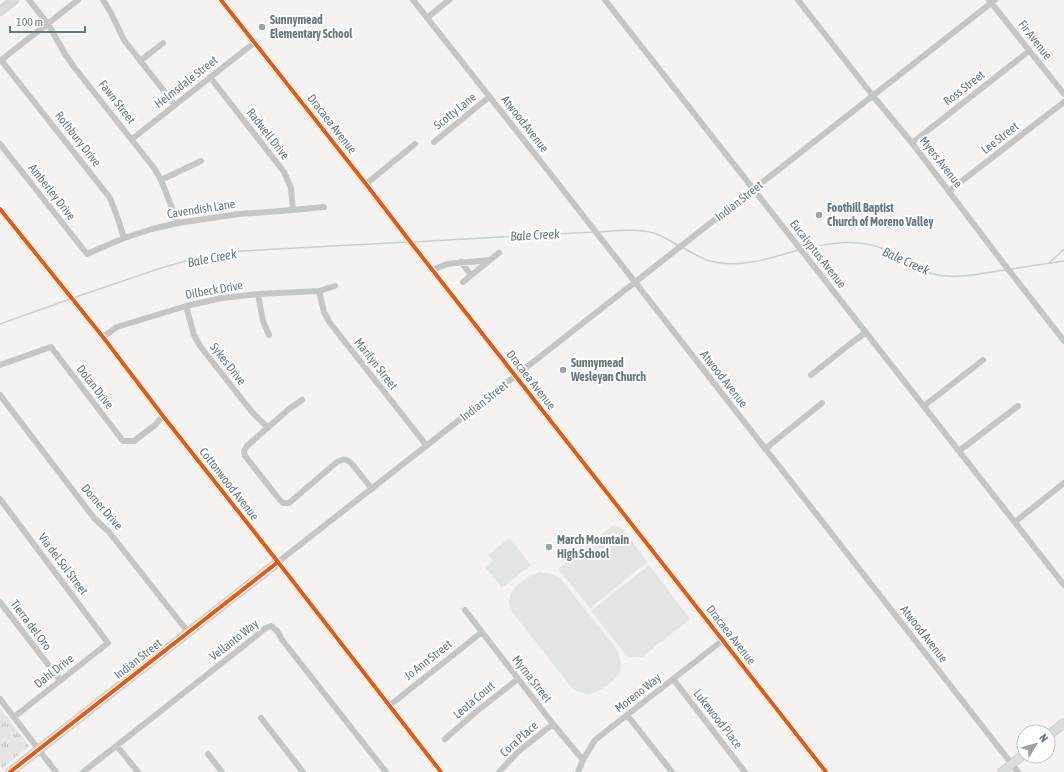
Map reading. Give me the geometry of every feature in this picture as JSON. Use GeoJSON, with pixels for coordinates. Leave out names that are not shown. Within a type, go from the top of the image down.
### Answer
{"type":"FeatureCollection","features":[{"type":"Feature","properties":{"kind":"main road"},"geometry":{"type":"LineString","coordinates":[[0,11],[14,0]]}},
{"type":"Feature","properties":{"kind":"main road","name":"Indian Street"},"geometry":{"type":"LineString","coordinates":[[10,772],[278,562]]}},
{"type":"Feature","properties":{"kind":"main road"},"geometry":{"type":"LineString","coordinates":[[1056,730],[1064,723]]}},
{"type":"Feature","properties":{"kind":"main road"},"geometry":{"type":"LineString","coordinates":[[1002,772],[1016,761]]}},
{"type":"Feature","properties":{"kind":"street","name":"Fawn Street"},"geometry":{"type":"LineString","coordinates":[[29,0],[48,24],[70,60],[154,168],[161,180],[178,223]]}},
{"type":"Feature","properties":{"kind":"street"},"geometry":{"type":"LineString","coordinates":[[1,61],[78,0]]}},
{"type":"Feature","properties":{"kind":"street"},"geometry":{"type":"LineString","coordinates":[[103,0],[124,40],[175,105]]}},
{"type":"Feature","properties":{"kind":"street","name":"Dracaea Avenue"},"geometry":{"type":"LineString","coordinates":[[221,0],[826,772]]}},
{"type":"Feature","properties":{"kind":"street","name":"Atwood Avenue"},"geometry":{"type":"LineString","coordinates":[[413,0],[1018,772]]}},
{"type":"Feature","properties":{"kind":"street"},"geometry":{"type":"LineString","coordinates":[[426,18],[449,0]]}},
{"type":"Feature","properties":{"kind":"street","name":"Eucalyptus Avenue"},"geometry":{"type":"LineString","coordinates":[[605,0],[1064,585]]}},
{"type":"Feature","properties":{"kind":"street","name":"Myers Avenue"},"geometry":{"type":"LineString","coordinates":[[798,0],[912,143],[1064,340]]}},
{"type":"Feature","properties":{"kind":"street","name":"Indian Street"},"geometry":{"type":"LineString","coordinates":[[278,562],[672,254],[992,1]]}},
{"type":"Feature","properties":{"kind":"street","name":"Fir Avenue"},"geometry":{"type":"LineString","coordinates":[[992,1],[1029,51],[1064,94]]}},
{"type":"Feature","properties":{"kind":"street","name":"Helmsdale Street"},"geometry":{"type":"LineString","coordinates":[[132,139],[254,42]]}},
{"type":"Feature","properties":{"kind":"street"},"geometry":{"type":"LineString","coordinates":[[140,61],[163,43]]}},
{"type":"Feature","properties":{"kind":"street","name":"Ross Street"},"geometry":{"type":"LineString","coordinates":[[912,143],[1029,51]]}},
{"type":"Feature","properties":{"kind":"street","name":"Rothbury Drive"},"geometry":{"type":"LineString","coordinates":[[1,61],[110,198],[124,238]]}},
{"type":"Feature","properties":{"kind":"street","name":"Radwell Drive"},"geometry":{"type":"LineString","coordinates":[[210,78],[284,172],[291,188],[293,210]]}},
{"type":"Feature","properties":{"kind":"street","name":"Scotty Lane"},"geometry":{"type":"LineString","coordinates":[[434,142],[489,97]]}},
{"type":"Feature","properties":{"kind":"street","name":"Lee Street"},"geometry":{"type":"LineString","coordinates":[[949,191],[1064,102]]}},
{"type":"Feature","properties":{"kind":"street","name":"Amberley Drive"},"geometry":{"type":"LineString","coordinates":[[0,144],[87,254]]}},
{"type":"Feature","properties":{"kind":"street"},"geometry":{"type":"LineString","coordinates":[[366,184],[415,144]]}},
{"type":"Feature","properties":{"kind":"street"},"geometry":{"type":"LineString","coordinates":[[161,180],[201,161]]}},
{"type":"Feature","properties":{"kind":"street","name":"Cavendish Lane"},"geometry":{"type":"LineString","coordinates":[[87,254],[124,238],[178,223],[240,214],[324,206]]}},
{"type":"Feature","properties":{"kind":"street","name":"Cottonwood Avenue"},"geometry":{"type":"LineString","coordinates":[[0,209],[278,562],[440,772]]}},
{"type":"Feature","properties":{"kind":"street"},"geometry":{"type":"LineString","coordinates":[[463,282],[499,253]]}},
{"type":"Feature","properties":{"kind":"street"},"geometry":{"type":"LineString","coordinates":[[432,270],[447,264],[490,260]]}},
{"type":"Feature","properties":{"kind":"street"},"geometry":{"type":"LineString","coordinates":[[461,262],[471,275]]}},
{"type":"Feature","properties":{"kind":"street","name":"Dilbeck Drive"},"geometry":{"type":"LineString","coordinates":[[102,337],[116,327],[186,306],[222,298],[258,294],[319,291],[335,286]]}},
{"type":"Feature","properties":{"kind":"street","name":"Marilyn Street"},"geometry":{"type":"LineString","coordinates":[[319,291],[324,312],[330,323],[427,446]]}},
{"type":"Feature","properties":{"kind":"street"},"geometry":{"type":"LineString","coordinates":[[258,294],[263,321],[269,335]]}},
{"type":"Feature","properties":{"kind":"street","name":"Sykes Drive"},"geometry":{"type":"LineString","coordinates":[[186,306],[194,335],[200,346],[252,412],[268,428]]}},
{"type":"Feature","properties":{"kind":"street"},"geometry":{"type":"LineString","coordinates":[[811,375],[866,332]]}},
{"type":"Feature","properties":{"kind":"street","name":"Dolan Drive"},"geometry":{"type":"LineString","coordinates":[[0,365],[51,347],[123,441],[134,441],[155,425],[163,416]]}},
{"type":"Feature","properties":{"kind":"street"},"geometry":{"type":"LineString","coordinates":[[924,406],[983,360]]}},
{"type":"Feature","properties":{"kind":"street","name":"Dorner Drive"},"geometry":{"type":"LineString","coordinates":[[0,395],[94,518],[109,532],[188,632]]}},
{"type":"Feature","properties":{"kind":"street"},"geometry":{"type":"LineString","coordinates":[[302,400],[289,409],[247,446],[244,451],[245,456],[279,499],[284,503],[293,500],[337,462],[345,459],[352,464],[372,489]]}},
{"type":"Feature","properties":{"kind":"street"},"geometry":{"type":"LineString","coordinates":[[765,449],[822,404]]}},
{"type":"Feature","properties":{"kind":"street"},"geometry":{"type":"LineString","coordinates":[[959,451],[1018,406]]}},
{"type":"Feature","properties":{"kind":"street"},"geometry":{"type":"LineString","coordinates":[[1015,522],[1064,483]]}},
{"type":"Feature","properties":{"kind":"street","name":"Via del Sol Street"},"geometry":{"type":"LineString","coordinates":[[0,499],[108,643]]}},
{"type":"Feature","properties":{"kind":"street","name":"Tierra del Oro"},"geometry":{"type":"LineString","coordinates":[[0,602],[60,680]]}},
{"type":"Feature","properties":{"kind":"street","name":"Myrna Street"},"geometry":{"type":"LineString","coordinates":[[465,610],[553,724],[583,760]]}},
{"type":"Feature","properties":{"kind":"street","name":"Vellanto Way"},"geometry":{"type":"LineString","coordinates":[[83,772],[264,629],[271,626],[277,631],[283,641],[386,772]]}},
{"type":"Feature","properties":{"kind":"street","name":"Jo Ann Street"},"geometry":{"type":"LineString","coordinates":[[389,706],[482,632]]}},
{"type":"Feature","properties":{"kind":"street","name":"Moreno Way"},"geometry":{"type":"LineString","coordinates":[[578,772],[583,760],[595,740],[723,640]]}},
{"type":"Feature","properties":{"kind":"street","name":"Dahl Drive"},"geometry":{"type":"LineString","coordinates":[[14,717],[108,643]]}},
{"type":"Feature","properties":{"kind":"street","name":"Leota Court"},"geometry":{"type":"LineString","coordinates":[[445,739],[518,678]]}},
{"type":"Feature","properties":{"kind":"street","name":"Lukewood Place"},"geometry":{"type":"LineString","coordinates":[[673,679],[745,772]]}},
{"type":"Feature","properties":{"kind":"street"},"geometry":{"type":"LineString","coordinates":[[0,699],[56,772]]}},
{"type":"Feature","properties":{"kind":"street"},"geometry":{"type":"LineString","coordinates":[[627,715],[672,772]]}},
{"type":"Feature","properties":{"kind":"street"},"geometry":{"type":"LineString","coordinates":[[261,718],[304,772]]}},
{"type":"Feature","properties":{"kind":"street","name":"Cora Place"},"geometry":{"type":"LineString","coordinates":[[499,772],[519,751],[553,724]]}},
{"type":"Feature","properties":{"kind":"street"},"geometry":{"type":"LineString","coordinates":[[117,746],[138,772]]}},
{"type":"Feature","properties":{"kind":"street"},"geometry":{"type":"LineString","coordinates":[[208,754],[222,772]]}},
{"type":"Feature","properties":{"kind":"green space"},"geometry":{"type":"Polygon","coordinates":[[[612,526],[621,527],[647,562],[590,608],[558,569],[612,526]]]}},
{"type":"Feature","properties":{"kind":"green space"},"geometry":{"type":"Polygon","coordinates":[[[509,538],[531,565],[502,588],[485,567],[493,561],[488,555],[509,538]]]}},
{"type":"Feature","properties":{"kind":"green space"},"geometry":{"type":"Polygon","coordinates":[[[649,565],[690,619],[642,657],[628,657],[591,611],[649,565]]]}},
{"type":"Feature","properties":{"kind":"green space"},"geometry":{"type":"Polygon","coordinates":[[[539,572],[552,574],[560,578],[618,651],[621,664],[620,671],[612,682],[598,691],[585,694],[572,688],[513,612],[509,604],[511,593],[519,584],[539,572]]]}},
{"type":"Feature","properties":{"kind":"green space"},"geometry":{"type":"Polygon","coordinates":[[[0,708],[29,746],[2,769],[0,766],[0,708]]]}},
{"type":"Feature","properties":{"kind":"waterway","name":"Bale Creek"},"geometry":{"type":"LineString","coordinates":[[598,232],[626,230],[647,231],[670,240],[679,246]]}},
{"type":"Feature","properties":{"kind":"waterway","name":"Bale Creek"},"geometry":{"type":"LineString","coordinates":[[412,242],[594,232]]}},
{"type":"Feature","properties":{"kind":"waterway","name":"Bale Creek"},"geometry":{"type":"LineString","coordinates":[[73,298],[158,269],[213,255],[242,251],[408,242]]}},
{"type":"Feature","properties":{"kind":"waterway","name":"Bale Creek"},"geometry":{"type":"LineString","coordinates":[[803,249],[833,243],[864,244],[884,249],[921,270],[946,276],[972,275],[1005,270]]}},
{"type":"Feature","properties":{"kind":"waterway","name":"Bale Creek"},"geometry":{"type":"LineString","coordinates":[[682,247],[707,260],[731,264],[754,262],[799,250]]}},
{"type":"Feature","properties":{"kind":"waterway"},"geometry":{"type":"LineString","coordinates":[[1049,263],[1064,249]]}},
{"type":"Feature","properties":{"kind":"waterway","name":"Bale Creek"},"geometry":{"type":"LineString","coordinates":[[1011,269],[1064,261]]}},
{"type":"Feature","properties":{"kind":"waterway","name":"Bale Creek"},"geometry":{"type":"LineString","coordinates":[[0,324],[70,299]]}},
{"type":"Feature","properties":{"kind":"cycle path"},"geometry":{"type":"LineString","coordinates":[[221,0],[826,772]]}},
{"type":"Feature","properties":{"kind":"cycle path"},"geometry":{"type":"LineString","coordinates":[[0,209],[103,337],[441,772]]}},
{"type":"Feature","properties":{"kind":"cycle path"},"geometry":{"type":"LineString","coordinates":[[10,772],[278,562]]}},
{"type":"Feature","properties":{"kind":"place","name":"Sunnymead Elementary School"},"geometry":{"type":"Point","coordinates":[262,27]}},
{"type":"Feature","properties":{"kind":"place","name":"Foothill Baptist Church of Moreno Valley"},"geometry":{"type":"Point","coordinates":[819,215]}},
{"type":"Feature","properties":{"kind":"place","name":"Sunnymead Wesleyan Church"},"geometry":{"type":"Point","coordinates":[563,370]}},
{"type":"Feature","properties":{"kind":"place","name":"March Mountain High School"},"geometry":{"type":"Point","coordinates":[549,547]}}]}
